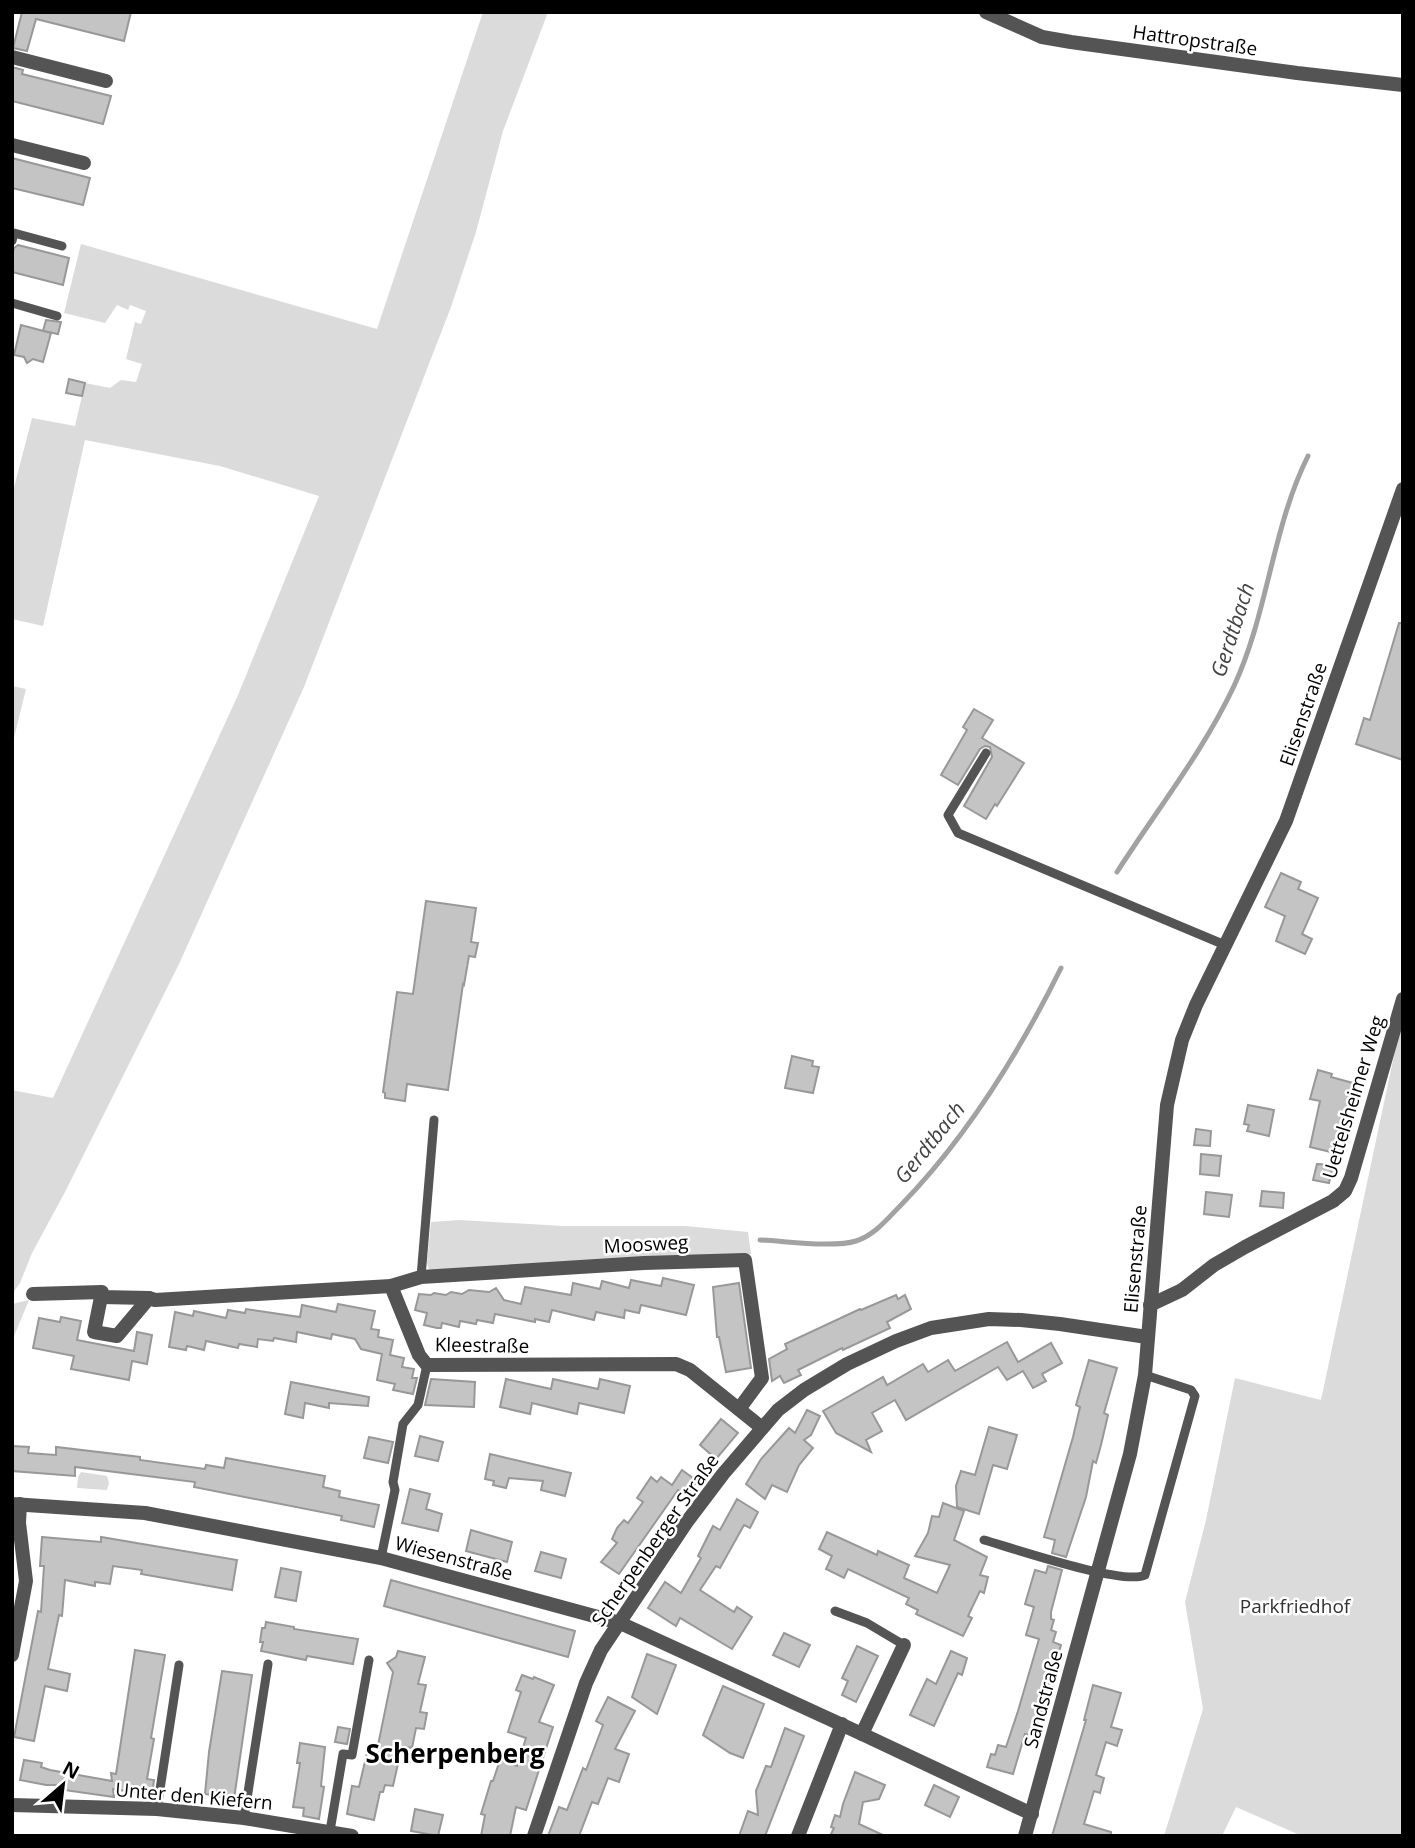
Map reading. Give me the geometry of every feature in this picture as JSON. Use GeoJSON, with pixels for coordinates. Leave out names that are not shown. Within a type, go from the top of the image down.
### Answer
{"type":"FeatureCollection","features":[{"type":"Feature","properties":{"kind":"street","name":"Hattropstraße"},"geometry":{"type":"LineString","coordinates":[[986,12],[1042,37],[1403,85]]}},
{"type":"Feature","properties":{"kind":"street"},"geometry":{"type":"LineString","coordinates":[[12,57],[106,81]]}},
{"type":"Feature","properties":{"kind":"street"},"geometry":{"type":"LineString","coordinates":[[12,145],[85,163]]}},
{"type":"Feature","properties":{"kind":"street","name":"Elisenstraße"},"geometry":{"type":"LineString","coordinates":[[1147,1337],[1167,1105],[1175,1062],[1196,1005],[1286,821],[1403,489]]}},
{"type":"Feature","properties":{"kind":"street","name":"Uettelsheimer Weg"},"geometry":{"type":"LineString","coordinates":[[1150,1305],[1182,1290],[1214,1265],[1345,1191],[1403,999]]}},
{"type":"Feature","properties":{"kind":"street","name":"Moosweg"},"geometry":{"type":"LineString","coordinates":[[391,1286],[421,1277],[745,1259],[762,1378],[739,1409]]}},
{"type":"Feature","properties":{"kind":"street"},"geometry":{"type":"LineString","coordinates":[[101,1297],[155,1300],[391,1286]]}},
{"type":"Feature","properties":{"kind":"street","name":"Kleestraße"},"geometry":{"type":"LineString","coordinates":[[391,1286],[419,1355],[427,1365],[676,1364],[690,1370],[761,1427]]}},
{"type":"Feature","properties":{"kind":"street"},"geometry":{"type":"LineString","coordinates":[[33,1294],[102,1292],[94,1332],[117,1336],[149,1298]]}},
{"type":"Feature","properties":{"kind":"street","name":"Scherpenberger Straße"},"geometry":{"type":"LineString","coordinates":[[534,1836],[586,1683],[601,1650],[686,1523],[761,1427],[804,1390],[847,1364],[931,1328],[989,1320],[1021,1320],[1147,1337]]}},
{"type":"Feature","properties":{"kind":"street","name":"Sandstraße"},"geometry":{"type":"LineString","coordinates":[[1026,1836],[1130,1454],[1146,1375],[1147,1337]]}},
{"type":"Feature","properties":{"kind":"street"},"geometry":{"type":"LineString","coordinates":[[12,1655],[26,1581],[16,1504]]}},
{"type":"Feature","properties":{"kind":"street","name":"Wiesenstraße"},"geometry":{"type":"LineString","coordinates":[[16,1504],[145,1513],[381,1558],[620,1623],[1032,1814]]}},
{"type":"Feature","properties":{"kind":"street"},"geometry":{"type":"LineString","coordinates":[[862,1734],[904,1644]]}},
{"type":"Feature","properties":{"kind":"street"},"geometry":{"type":"LineString","coordinates":[[798,1836],[842,1724]]}},
{"type":"Feature","properties":{"kind":"street","name":"Unter den Kiefern"},"geometry":{"type":"LineString","coordinates":[[12,1805],[157,1809],[244,1818],[352,1836]]}},
{"type":"Feature","properties":{"kind":"lane"},"geometry":{"type":"LineString","coordinates":[[12,241],[14,233],[62,246]]}},
{"type":"Feature","properties":{"kind":"lane"},"geometry":{"type":"LineString","coordinates":[[12,303],[57,316]]}},
{"type":"Feature","properties":{"kind":"lane"},"geometry":{"type":"LineString","coordinates":[[986,753],[948,814],[958,833],[1225,945]]}},
{"type":"Feature","properties":{"kind":"lane"},"geometry":{"type":"LineString","coordinates":[[421,1277],[434,1120]]}},
{"type":"Feature","properties":{"kind":"lane"},"geometry":{"type":"LineString","coordinates":[[381,1558],[395,1490],[393,1482],[402,1424],[418,1405],[427,1365]]}},
{"type":"Feature","properties":{"kind":"lane"},"geometry":{"type":"LineString","coordinates":[[984,1540],[1098,1572],[1138,1579],[1145,1575],[1195,1396],[1192,1390],[1146,1375]]}},
{"type":"Feature","properties":{"kind":"lane"},"geometry":{"type":"LineString","coordinates":[[835,1611],[867,1623],[904,1644]]}},
{"type":"Feature","properties":{"kind":"lane"},"geometry":{"type":"LineString","coordinates":[[330,1831],[343,1754],[352,1755],[369,1660]]}},
{"type":"Feature","properties":{"kind":"lane"},"geometry":{"type":"LineString","coordinates":[[244,1818],[268,1664]]}},
{"type":"Feature","properties":{"kind":"lane"},"geometry":{"type":"LineString","coordinates":[[157,1809],[179,1665]]}},
{"type":"Feature","properties":{"kind":"green space"},"geometry":{"type":"Polygon","coordinates":[[[483,12],[548,12],[503,131],[476,232],[451,307],[304,687],[179,964],[32,1253],[20,1283],[12,1294],[12,1090],[53,1098],[238,695],[319,496],[220,466],[85,440],[43,626],[12,619],[12,495],[32,418],[75,426],[85,383],[110,388],[121,380],[136,382],[142,364],[126,359],[135,322],[141,324],[146,311],[130,305],[128,310],[117,305],[105,323],[64,313],[81,244],[377,329],[483,12]]]}},
{"type":"Feature","properties":{"kind":"green space"},"geometry":{"type":"Polygon","coordinates":[[[12,686],[26,689],[12,746],[12,686]]]}},
{"type":"Feature","properties":{"kind":"green space","name":"Parkfriedhof"},"geometry":{"type":"Polygon","coordinates":[[[1403,1013],[1403,1836],[1302,1836],[1236,1807],[1222,1836],[1164,1836],[1203,1709],[1185,1602],[1206,1520],[1235,1378],[1321,1400],[1403,1013]]]}},
{"type":"Feature","properties":{"kind":"green space"},"geometry":{"type":"Polygon","coordinates":[[[459,1220],[563,1226],[685,1226],[748,1232],[751,1254],[429,1270],[427,1263],[431,1222],[459,1220]]]}},
{"type":"Feature","properties":{"kind":"green space"},"geometry":{"type":"Polygon","coordinates":[[[29,1300],[12,1341],[12,1304],[29,1300]]]}},
{"type":"Feature","properties":{"kind":"green space"},"geometry":{"type":"Polygon","coordinates":[[[81,1472],[107,1476],[107,1490],[77,1488],[81,1472]]]}},
{"type":"Feature","properties":{"kind":"building"},"geometry":{"type":"Polygon","coordinates":[[[22,12],[131,12],[124,41],[36,19],[27,51],[13,48],[22,12]]]}},
{"type":"Feature","properties":{"kind":"building"},"geometry":{"type":"Polygon","coordinates":[[[12,67],[23,70],[22,74],[111,96],[103,124],[12,101],[12,67]]]}},
{"type":"Feature","properties":{"kind":"building"},"geometry":{"type":"Polygon","coordinates":[[[12,158],[90,178],[83,205],[12,188],[12,158]]]}},
{"type":"Feature","properties":{"kind":"building"},"geometry":{"type":"Polygon","coordinates":[[[18,245],[69,258],[63,285],[12,272],[12,255],[18,245]]]}},
{"type":"Feature","properties":{"kind":"building"},"geometry":{"type":"Polygon","coordinates":[[[46,320],[61,322],[58,334],[43,331],[46,320]]]}},
{"type":"Feature","properties":{"kind":"building"},"geometry":{"type":"Polygon","coordinates":[[[21,325],[51,333],[43,362],[33,359],[27,363],[24,357],[14,355],[21,325]]]}},
{"type":"Feature","properties":{"kind":"building"},"geometry":{"type":"Polygon","coordinates":[[[69,379],[85,383],[82,396],[66,393],[69,379]]]}},
{"type":"Feature","properties":{"kind":"building"},"geometry":{"type":"Polygon","coordinates":[[[1399,623],[1403,623],[1403,760],[1356,744],[1364,718],[1370,720],[1399,623]]]}},
{"type":"Feature","properties":{"kind":"building"},"geometry":{"type":"Polygon","coordinates":[[[974,709],[993,720],[982,738],[1024,763],[986,819],[964,806],[992,757],[990,747],[980,749],[958,785],[941,775],[967,730],[963,727],[974,709]]]}},
{"type":"Feature","properties":{"kind":"building"},"geometry":{"type":"Polygon","coordinates":[[[1281,873],[1301,882],[1298,889],[1318,898],[1302,934],[1312,939],[1305,954],[1276,941],[1285,916],[1265,907],[1281,873]]]}},
{"type":"Feature","properties":{"kind":"building"},"geometry":{"type":"Polygon","coordinates":[[[426,901],[476,908],[471,942],[478,943],[475,957],[469,956],[463,984],[448,1090],[407,1084],[405,1101],[385,1098],[383,1092],[397,992],[413,994],[426,901]]]}},
{"type":"Feature","properties":{"kind":"building"},"geometry":{"type":"Polygon","coordinates":[[[792,1056],[813,1061],[812,1066],[819,1067],[813,1093],[785,1088],[792,1056]]]}},
{"type":"Feature","properties":{"kind":"building"},"geometry":{"type":"Polygon","coordinates":[[[1318,1070],[1353,1083],[1343,1121],[1346,1122],[1339,1154],[1310,1147],[1320,1101],[1310,1099],[1318,1070]]]}},
{"type":"Feature","properties":{"kind":"building"},"geometry":{"type":"Polygon","coordinates":[[[1248,1105],[1274,1110],[1269,1136],[1247,1131],[1249,1125],[1244,1124],[1248,1105]]]}},
{"type":"Feature","properties":{"kind":"building"},"geometry":{"type":"Polygon","coordinates":[[[1196,1129],[1211,1131],[1210,1146],[1194,1145],[1196,1129]]]}},
{"type":"Feature","properties":{"kind":"building"},"geometry":{"type":"Polygon","coordinates":[[[1201,1154],[1221,1156],[1219,1176],[1200,1174],[1201,1154]]]}},
{"type":"Feature","properties":{"kind":"building"},"geometry":{"type":"Polygon","coordinates":[[[1317,1164],[1333,1165],[1329,1183],[1313,1180],[1317,1164]]]}},
{"type":"Feature","properties":{"kind":"building"},"geometry":{"type":"Polygon","coordinates":[[[1262,1191],[1284,1193],[1283,1208],[1260,1206],[1262,1191]]]}},
{"type":"Feature","properties":{"kind":"building"},"geometry":{"type":"Polygon","coordinates":[[[1206,1192],[1232,1195],[1229,1217],[1204,1214],[1206,1192]]]}},
{"type":"Feature","properties":{"kind":"building"},"geometry":{"type":"Polygon","coordinates":[[[663,1278],[694,1285],[686,1315],[641,1305],[639,1313],[625,1310],[624,1318],[596,1312],[594,1320],[552,1310],[549,1322],[495,1314],[493,1323],[460,1321],[459,1327],[442,1323],[441,1328],[437,1328],[424,1325],[427,1313],[415,1310],[419,1294],[462,1294],[469,1290],[489,1292],[496,1288],[504,1300],[521,1304],[525,1287],[571,1295],[573,1283],[600,1289],[602,1281],[629,1288],[631,1280],[661,1286],[663,1278]]]}},
{"type":"Feature","properties":{"kind":"building"},"geometry":{"type":"Polygon","coordinates":[[[739,1283],[751,1368],[726,1372],[717,1337],[713,1287],[739,1283]]]}},
{"type":"Feature","properties":{"kind":"building"},"geometry":{"type":"Polygon","coordinates":[[[896,1295],[898,1299],[905,1295],[911,1309],[887,1322],[890,1328],[798,1370],[801,1375],[784,1383],[780,1376],[772,1381],[769,1359],[787,1349],[785,1344],[896,1295]]]}},
{"type":"Feature","properties":{"kind":"building"},"geometry":{"type":"Polygon","coordinates":[[[338,1304],[375,1311],[371,1329],[379,1330],[378,1337],[393,1340],[390,1355],[404,1358],[402,1367],[414,1369],[412,1378],[417,1378],[413,1394],[393,1390],[395,1384],[377,1380],[382,1354],[361,1349],[355,1339],[332,1334],[331,1339],[297,1332],[296,1342],[274,1338],[273,1341],[258,1339],[257,1347],[239,1344],[238,1348],[206,1341],[204,1350],[187,1346],[186,1350],[169,1347],[175,1312],[193,1316],[194,1311],[226,1318],[228,1310],[245,1313],[246,1309],[300,1317],[302,1305],[336,1312],[338,1304]]]}},
{"type":"Feature","properties":{"kind":"building"},"geometry":{"type":"Polygon","coordinates":[[[61,1317],[81,1321],[77,1340],[134,1351],[137,1332],[152,1335],[147,1364],[132,1361],[129,1380],[71,1369],[74,1356],[33,1348],[39,1318],[60,1322],[61,1317]]]}},
{"type":"Feature","properties":{"kind":"building"},"geometry":{"type":"Polygon","coordinates":[[[1007,1342],[1018,1362],[1051,1343],[1062,1363],[1042,1374],[1046,1381],[1033,1388],[1023,1371],[1007,1380],[998,1367],[906,1420],[895,1400],[872,1413],[882,1431],[866,1440],[871,1452],[836,1433],[823,1411],[883,1377],[887,1385],[923,1364],[928,1372],[948,1360],[955,1371],[1007,1342]]]}},
{"type":"Feature","properties":{"kind":"building"},"geometry":{"type":"Polygon","coordinates":[[[1089,1360],[1117,1368],[1104,1413],[1108,1415],[1101,1445],[1096,1463],[1093,1461],[1086,1497],[1066,1557],[1052,1553],[1055,1540],[1044,1537],[1073,1437],[1080,1407],[1076,1405],[1089,1360]]]}},
{"type":"Feature","properties":{"kind":"building"},"geometry":{"type":"Polygon","coordinates":[[[431,1379],[475,1382],[474,1407],[425,1405],[431,1379]]]}},
{"type":"Feature","properties":{"kind":"building"},"geometry":{"type":"Polygon","coordinates":[[[506,1379],[551,1389],[553,1379],[598,1389],[600,1379],[630,1386],[624,1413],[579,1403],[577,1414],[532,1403],[530,1414],[500,1407],[506,1379]]]}},
{"type":"Feature","properties":{"kind":"building"},"geometry":{"type":"Polygon","coordinates":[[[291,1382],[369,1397],[368,1406],[329,1403],[329,1408],[305,1403],[303,1418],[285,1414],[291,1382]]]}},
{"type":"Feature","properties":{"kind":"building"},"geometry":{"type":"Polygon","coordinates":[[[807,1410],[820,1416],[811,1435],[804,1440],[813,1448],[799,1465],[787,1492],[772,1485],[765,1499],[746,1484],[761,1459],[789,1428],[795,1433],[807,1410]]]}},
{"type":"Feature","properties":{"kind":"building"},"geometry":{"type":"Polygon","coordinates":[[[721,1419],[738,1433],[716,1459],[700,1445],[721,1419]]]}},
{"type":"Feature","properties":{"kind":"building"},"geometry":{"type":"Polygon","coordinates":[[[989,1427],[1017,1435],[1007,1469],[993,1465],[979,1514],[957,1507],[956,1486],[961,1471],[975,1475],[989,1427]]]}},
{"type":"Feature","properties":{"kind":"building"},"geometry":{"type":"Polygon","coordinates":[[[420,1436],[443,1442],[438,1461],[415,1456],[420,1436]]]}},
{"type":"Feature","properties":{"kind":"building"},"geometry":{"type":"Polygon","coordinates":[[[369,1437],[393,1442],[388,1463],[364,1458],[369,1437]]]}},
{"type":"Feature","properties":{"kind":"building"},"geometry":{"type":"Polygon","coordinates":[[[12,1446],[29,1447],[28,1453],[56,1455],[56,1447],[140,1457],[140,1460],[205,1469],[206,1465],[224,1468],[226,1458],[325,1476],[323,1487],[340,1491],[339,1497],[379,1505],[374,1527],[341,1520],[342,1516],[194,1487],[195,1482],[75,1467],[75,1476],[12,1471],[12,1446]]]}},
{"type":"Feature","properties":{"kind":"building"},"geometry":{"type":"Polygon","coordinates":[[[490,1454],[571,1473],[565,1496],[541,1490],[543,1481],[509,1478],[506,1488],[493,1485],[494,1481],[485,1479],[490,1454]]]}},
{"type":"Feature","properties":{"kind":"building"},"geometry":{"type":"Polygon","coordinates":[[[682,1470],[697,1481],[687,1496],[678,1490],[619,1574],[601,1562],[617,1543],[612,1539],[617,1528],[624,1520],[628,1523],[643,1502],[637,1498],[651,1477],[657,1482],[661,1477],[672,1485],[682,1470]]]}},
{"type":"Feature","properties":{"kind":"building"},"geometry":{"type":"Polygon","coordinates":[[[410,1489],[430,1494],[426,1509],[442,1514],[438,1531],[402,1523],[410,1489]]]}},
{"type":"Feature","properties":{"kind":"building"},"geometry":{"type":"Polygon","coordinates":[[[737,1499],[758,1512],[750,1528],[744,1525],[720,1568],[716,1566],[700,1590],[734,1612],[737,1607],[752,1617],[732,1649],[680,1618],[676,1626],[648,1608],[665,1582],[681,1593],[701,1558],[698,1556],[713,1526],[720,1530],[737,1499]]]}},
{"type":"Feature","properties":{"kind":"building"},"geometry":{"type":"Polygon","coordinates":[[[943,1503],[964,1511],[954,1540],[987,1557],[980,1575],[988,1577],[984,1593],[980,1591],[968,1616],[972,1618],[963,1636],[916,1614],[918,1610],[906,1604],[909,1598],[848,1569],[844,1578],[826,1569],[832,1556],[819,1549],[827,1532],[877,1555],[878,1551],[909,1565],[904,1578],[937,1593],[950,1565],[915,1556],[928,1533],[932,1516],[939,1517],[943,1503]]]}},
{"type":"Feature","properties":{"kind":"building"},"geometry":{"type":"Polygon","coordinates":[[[471,1530],[512,1542],[507,1562],[466,1551],[471,1530]]]}},
{"type":"Feature","properties":{"kind":"building"},"geometry":{"type":"Polygon","coordinates":[[[42,1537],[101,1542],[101,1537],[237,1560],[232,1590],[141,1574],[142,1570],[113,1566],[110,1584],[95,1582],[95,1586],[65,1580],[62,1616],[59,1615],[48,1669],[70,1674],[67,1691],[45,1686],[34,1741],[14,1737],[38,1611],[41,1612],[44,1566],[40,1566],[42,1537]]]}},
{"type":"Feature","properties":{"kind":"building"},"geometry":{"type":"Polygon","coordinates":[[[541,1552],[566,1559],[561,1578],[535,1571],[541,1552]]]}},
{"type":"Feature","properties":{"kind":"building"},"geometry":{"type":"Polygon","coordinates":[[[1048,1566],[1062,1570],[1051,1612],[1051,1619],[1054,1620],[1051,1630],[1056,1632],[1053,1642],[1061,1645],[1034,1736],[1025,1734],[1013,1774],[987,1767],[991,1754],[995,1755],[998,1745],[1006,1747],[1018,1711],[1039,1639],[1026,1635],[1034,1607],[1025,1604],[1035,1570],[1046,1573],[1048,1566]]]}},
{"type":"Feature","properties":{"kind":"building"},"geometry":{"type":"Polygon","coordinates":[[[281,1568],[301,1572],[296,1601],[275,1597],[281,1568]]]}},
{"type":"Feature","properties":{"kind":"building"},"geometry":{"type":"Polygon","coordinates":[[[391,1580],[575,1631],[568,1657],[384,1606],[391,1580]]]}},
{"type":"Feature","properties":{"kind":"building"},"geometry":{"type":"Polygon","coordinates":[[[266,1622],[358,1639],[353,1664],[307,1656],[306,1660],[261,1651],[262,1628],[265,1628],[266,1622]]]}},
{"type":"Feature","properties":{"kind":"building"},"geometry":{"type":"Polygon","coordinates":[[[784,1633],[810,1645],[799,1667],[773,1655],[784,1633]]]}},
{"type":"Feature","properties":{"kind":"building"},"geometry":{"type":"Polygon","coordinates":[[[857,1646],[878,1656],[856,1702],[842,1695],[848,1681],[842,1678],[857,1646]]]}},
{"type":"Feature","properties":{"kind":"building"},"geometry":{"type":"Polygon","coordinates":[[[135,1650],[165,1655],[147,1779],[154,1780],[152,1795],[113,1789],[114,1797],[64,1790],[65,1785],[20,1780],[24,1760],[42,1763],[41,1767],[50,1770],[112,1781],[111,1773],[116,1774],[135,1650]]]}},
{"type":"Feature","properties":{"kind":"building"},"geometry":{"type":"Polygon","coordinates":[[[398,1651],[425,1657],[418,1684],[426,1685],[420,1712],[427,1713],[424,1729],[416,1728],[412,1748],[402,1746],[393,1786],[385,1785],[383,1792],[380,1792],[374,1820],[347,1814],[352,1786],[359,1787],[367,1753],[376,1755],[393,1672],[387,1663],[396,1657],[398,1651]]]}},
{"type":"Feature","properties":{"kind":"building"},"geometry":{"type":"Polygon","coordinates":[[[951,1651],[967,1658],[962,1675],[958,1673],[934,1726],[910,1715],[927,1679],[936,1684],[951,1651]]]}},
{"type":"Feature","properties":{"kind":"building"},"geometry":{"type":"Polygon","coordinates":[[[647,1654],[676,1665],[657,1714],[632,1697],[647,1654]]]}},
{"type":"Feature","properties":{"kind":"building"},"geometry":{"type":"Polygon","coordinates":[[[222,1671],[252,1675],[234,1799],[205,1794],[222,1671]]]}},
{"type":"Feature","properties":{"kind":"building"},"geometry":{"type":"Polygon","coordinates":[[[522,1675],[554,1685],[539,1722],[553,1727],[526,1810],[516,1807],[510,1836],[481,1836],[485,1815],[481,1814],[500,1760],[517,1766],[526,1738],[508,1732],[521,1692],[516,1690],[522,1675]]]}},
{"type":"Feature","properties":{"kind":"building"},"geometry":{"type":"Polygon","coordinates":[[[1093,1685],[1121,1693],[1111,1727],[1122,1730],[1117,1746],[1106,1742],[1096,1775],[1104,1778],[1100,1793],[1094,1791],[1084,1824],[1111,1832],[1111,1836],[1052,1836],[1086,1720],[1093,1685]]]}},
{"type":"Feature","properties":{"kind":"building"},"geometry":{"type":"Polygon","coordinates":[[[723,1686],[764,1704],[743,1758],[730,1753],[703,1735],[723,1686]]]}},
{"type":"Feature","properties":{"kind":"building"},"geometry":{"type":"Polygon","coordinates":[[[608,1697],[635,1711],[615,1749],[629,1754],[619,1782],[608,1778],[598,1804],[592,1802],[579,1836],[548,1836],[559,1807],[567,1810],[583,1768],[586,1770],[603,1725],[596,1721],[608,1697]]]}},
{"type":"Feature","properties":{"kind":"building"},"geometry":{"type":"Polygon","coordinates":[[[338,1727],[350,1729],[347,1744],[335,1742],[338,1727]]]}},
{"type":"Feature","properties":{"kind":"building"},"geometry":{"type":"Polygon","coordinates":[[[785,1728],[804,1736],[765,1836],[739,1836],[748,1811],[758,1815],[756,1791],[766,1766],[771,1767],[785,1728]]]}},
{"type":"Feature","properties":{"kind":"building"},"geometry":{"type":"Polygon","coordinates":[[[300,1743],[325,1747],[321,1786],[324,1787],[319,1819],[303,1816],[304,1808],[293,1807],[300,1763],[297,1763],[300,1743]]]}},
{"type":"Feature","properties":{"kind":"building"},"geometry":{"type":"Polygon","coordinates":[[[855,1772],[885,1785],[879,1799],[863,1802],[859,1824],[885,1836],[830,1836],[835,1815],[840,1817],[855,1772]]]}},
{"type":"Feature","properties":{"kind":"building"},"geometry":{"type":"Polygon","coordinates":[[[934,1785],[959,1797],[950,1817],[925,1805],[934,1785]]]}},
{"type":"Feature","properties":{"kind":"building"},"geometry":{"type":"Polygon","coordinates":[[[415,1809],[443,1815],[438,1836],[411,1831],[415,1809]]]}},
{"type":"Feature","properties":{"kind":"waterway","name":"Gerdtbach"},"geometry":{"type":"LineString","coordinates":[[1117,872],[1194,758],[1234,686],[1255,629],[1286,512],[1308,456]]}},
{"type":"Feature","properties":{"kind":"waterway","name":"Gerdtbach"},"geometry":{"type":"LineString","coordinates":[[760,1240],[846,1243],[863,1238],[881,1226],[925,1179],[970,1123],[1028,1031],[1061,968]]}},
{"type":"Feature","properties":{"kind":"district","name":"Scherpenberg"},"geometry":{"type":"Point","coordinates":[455,1754]}}]}
